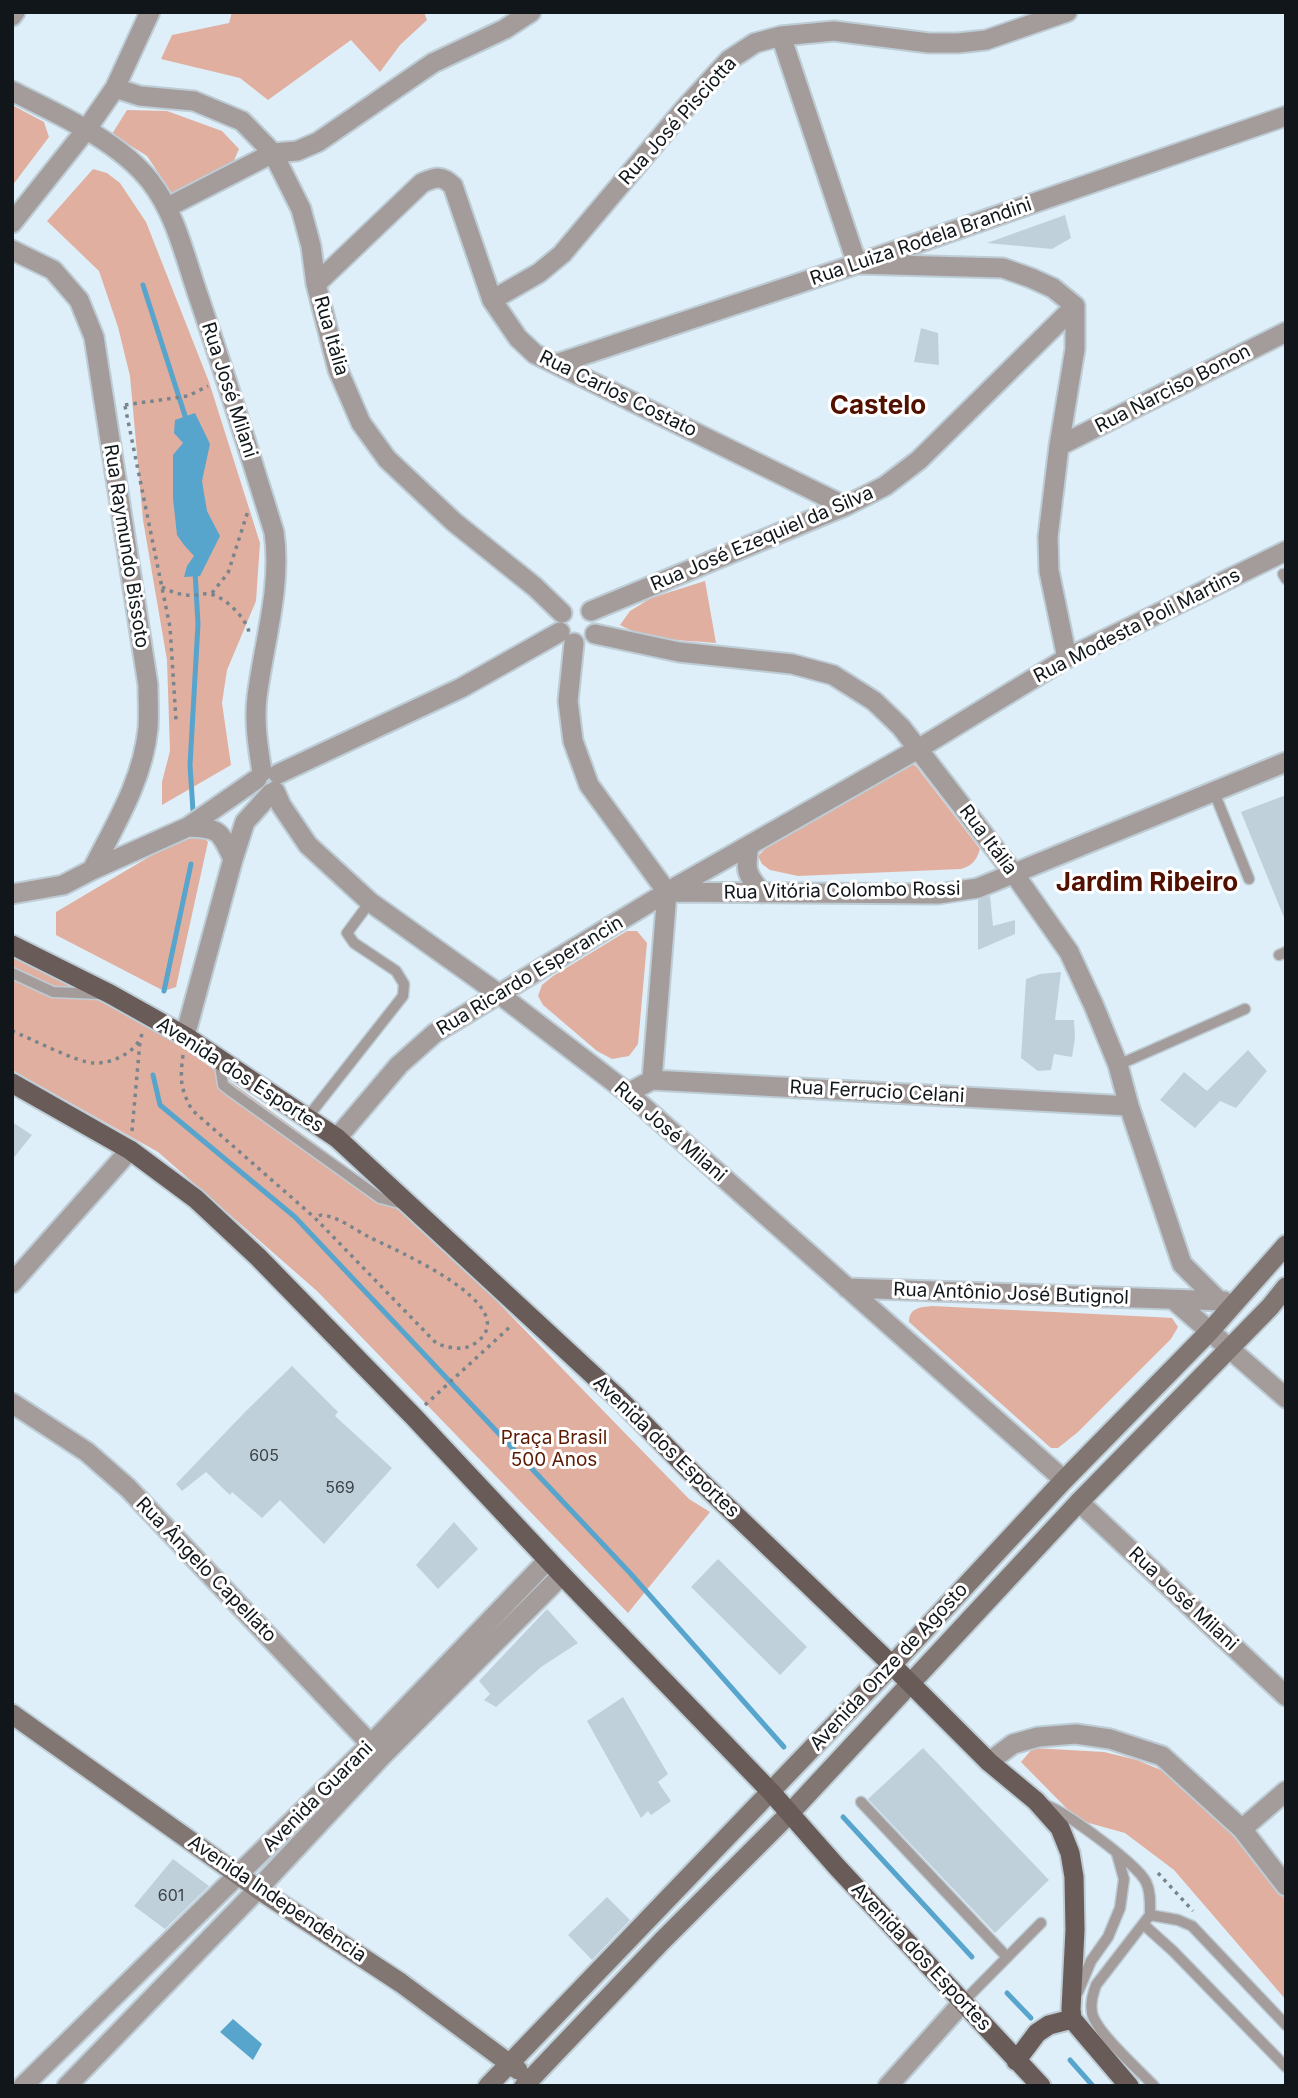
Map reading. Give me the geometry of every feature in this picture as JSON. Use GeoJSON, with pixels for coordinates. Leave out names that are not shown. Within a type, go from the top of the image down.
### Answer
{"type":"FeatureCollection","features":[{"type":"Feature","properties":{"kind":"main road","name":"Avenida dos Esportes"},"geometry":{"type":"LineString","coordinates":[[12,946],[110,994],[185,1036],[337,1138],[619,1399],[989,1762],[1036,1801],[1060,1828],[1070,1853],[1074,1877],[1075,1930],[1071,2014]]}},
{"type":"Feature","properties":{"kind":"main road","name":"Avenida dos Esportes"},"geometry":{"type":"LineString","coordinates":[[12,1083],[130,1150],[196,1199],[258,1257],[771,1792],[837,1867],[1041,2086]]}},
{"type":"Feature","properties":{"kind":"main road","name":"Avenida Onze de Agosto"},"geometry":{"type":"LineString","coordinates":[[488,2086],[892,1665],[1064,1480],[1210,1331],[1228,1301],[1286,1245]]}},
{"type":"Feature","properties":{"kind":"main road","name":"Avenida Onze de Agosto"},"geometry":{"type":"LineString","coordinates":[[531,2083],[662,1941],[790,1813],[1080,1502],[1229,1348],[1278,1307],[1286,1287]]}},
{"type":"Feature","properties":{"kind":"main road","name":"Avenida Independência"},"geometry":{"type":"LineString","coordinates":[[12,1714],[258,1889],[401,1983],[509,2063],[531,2083]]}},
{"type":"Feature","properties":{"kind":"main road"},"geometry":{"type":"LineString","coordinates":[[1016,2060],[1037,2034],[1071,2014],[1129,2086]]}},
{"type":"Feature","properties":{"kind":"street"},"geometry":{"type":"LineString","coordinates":[[12,16],[15,12]]}},
{"type":"Feature","properties":{"kind":"street"},"geometry":{"type":"LineString","coordinates":[[12,223],[116,88],[150,12]]}},
{"type":"Feature","properties":{"kind":"street"},"geometry":{"type":"LineString","coordinates":[[168,207],[273,153],[297,151],[318,142],[433,63],[505,29],[531,12]]}},
{"type":"Feature","properties":{"kind":"street","name":"Rua José Pisciotta"},"geometry":{"type":"LineString","coordinates":[[492,300],[539,273],[562,254],[686,107],[729,60],[755,43],[781,36],[834,31],[929,43],[958,43],[986,40],[1067,12]]}},
{"type":"Feature","properties":{"kind":"street"},"geometry":{"type":"LineString","coordinates":[[781,36],[857,264],[1003,268],[1052,288],[1075,306],[1075,349],[1048,537],[1049,571],[1067,658]]}},
{"type":"Feature","properties":{"kind":"street","name":"Rua Itália"},"geometry":{"type":"LineString","coordinates":[[116,88],[140,96],[194,101],[242,121],[273,153],[301,209],[311,246],[316,284],[338,370],[361,423],[387,459],[454,522],[536,587],[566,630]]}},
{"type":"Feature","properties":{"kind":"street","name":"Rua José Milani"},"geometry":{"type":"LineString","coordinates":[[12,91],[115,148],[149,179],[168,207],[226,378],[274,532],[277,555],[257,699],[256,729],[268,782],[308,845],[370,902],[499,994],[628,1093],[1064,1480]]}},
{"type":"Feature","properties":{"kind":"street","name":"Rua Luiza Rodela Brandini"},"geometry":{"type":"LineString","coordinates":[[556,364],[857,264],[1286,116]]}},
{"type":"Feature","properties":{"kind":"street","name":"Rua Carlos Costato"},"geometry":{"type":"LineString","coordinates":[[316,284],[422,183],[434,178],[446,179],[453,186],[492,300],[518,338],[536,355],[845,506]]}},
{"type":"Feature","properties":{"kind":"street","name":"Rua Raymundo Bissoto"},"geometry":{"type":"LineString","coordinates":[[12,250],[53,270],[79,300],[94,337],[148,684],[148,728],[139,773],[124,809],[92,870]]}},
{"type":"Feature","properties":{"kind":"street","name":"Rua José Ezequiel da Silva"},"geometry":{"type":"LineString","coordinates":[[591,611],[845,506],[885,486],[919,460],[1075,306]]}},
{"type":"Feature","properties":{"kind":"street","name":"Rua Narciso Bonon"},"geometry":{"type":"LineString","coordinates":[[1059,446],[1286,332]]}},
{"type":"Feature","properties":{"kind":"street","name":"Rua Modesta Poli Martins"},"geometry":{"type":"LineString","coordinates":[[918,749],[1067,658],[1286,551]]}},
{"type":"Feature","properties":{"kind":"street"},"geometry":{"type":"LineString","coordinates":[[566,630],[586,642],[595,634],[597,622],[591,611],[580,605],[573,606],[566,630],[568,701],[573,741],[589,785],[667,892],[652,1080],[628,1093]]}},
{"type":"Feature","properties":{"kind":"street"},"geometry":{"type":"LineString","coordinates":[[12,894],[63,885],[188,827],[268,782],[461,688],[566,630]]}},
{"type":"Feature","properties":{"kind":"street","name":"Rua Itália"},"geometry":{"type":"LineString","coordinates":[[595,634],[679,652],[792,664],[833,675],[874,701],[901,727],[1015,875],[1069,952],[1118,1065],[1182,1264]]}},
{"type":"Feature","properties":{"kind":"street","name":"Rua Ricardo Esperancin"},"geometry":{"type":"LineString","coordinates":[[337,1138],[400,1065],[435,1033],[667,892],[918,749]]}},
{"type":"Feature","properties":{"kind":"street","name":"Rua Vitória Colombo Rossi"},"geometry":{"type":"LineString","coordinates":[[667,892],[938,894],[978,888],[1286,762]]}},
{"type":"Feature","properties":{"kind":"street"},"geometry":{"type":"LineString","coordinates":[[185,1036],[245,822],[268,782]]}},
{"type":"Feature","properties":{"kind":"street"},"geometry":{"type":"LineString","coordinates":[[188,827],[215,830],[223,837],[233,859]]}},
{"type":"Feature","properties":{"kind":"street"},"geometry":{"type":"LineString","coordinates":[[749,846],[746,863],[749,878],[762,893]]}},
{"type":"Feature","properties":{"kind":"street","name":"Rua Ferrucio Celani"},"geometry":{"type":"LineString","coordinates":[[652,1080],[1129,1106]]}},
{"type":"Feature","properties":{"kind":"street"},"geometry":{"type":"LineString","coordinates":[[12,1283],[130,1150]]}},
{"type":"Feature","properties":{"kind":"street"},"geometry":{"type":"LineString","coordinates":[[1228,1301],[1182,1264],[1175,1301],[1286,1398]]}},
{"type":"Feature","properties":{"kind":"street","name":"Rua Antônio José Butignol"},"geometry":{"type":"LineString","coordinates":[[847,1288],[1228,1301]]}},
{"type":"Feature","properties":{"kind":"street","name":"Rua Ângelo Capellato"},"geometry":{"type":"LineString","coordinates":[[15,1409],[87,1452],[128,1488],[377,1750]]}},
{"type":"Feature","properties":{"kind":"street","name":"Rua José Milani"},"geometry":{"type":"LineString","coordinates":[[1080,1502],[1286,1696]]}},
{"type":"Feature","properties":{"kind":"street","name":"Avenida Guarani"},"geometry":{"type":"LineString","coordinates":[[23,2086],[239,1875],[377,1750],[555,1568]]}},
{"type":"Feature","properties":{"kind":"street"},"geometry":{"type":"LineString","coordinates":[[989,1762],[1013,1744],[1038,1737],[1076,1734],[1110,1739],[1162,1756],[1242,1829],[1286,1886]]}},
{"type":"Feature","properties":{"kind":"street","name":"Avenida Guarani"},"geometry":{"type":"LineString","coordinates":[[67,2086],[258,1889],[377,1750]]}},
{"type":"Feature","properties":{"kind":"street"},"geometry":{"type":"LineString","coordinates":[[1242,1829],[1286,1791]]}},
{"type":"Feature","properties":{"kind":"street"},"geometry":{"type":"LineString","coordinates":[[888,2086],[963,2002]]}},
{"type":"Feature","properties":{"kind":"street"},"geometry":{"type":"LineString","coordinates":[[12,2083],[16,2086]]}},
{"type":"Feature","properties":{"kind":"lane"},"geometry":{"type":"LineString","coordinates":[[1214,792],[1249,879]]}},
{"type":"Feature","properties":{"kind":"lane"},"geometry":{"type":"LineString","coordinates":[[307,1118],[403,996],[404,984],[397,971],[354,943],[347,933],[370,902]]}},
{"type":"Feature","properties":{"kind":"lane"},"geometry":{"type":"LineString","coordinates":[[12,973],[52,992],[110,994]]}},
{"type":"Feature","properties":{"kind":"lane"},"geometry":{"type":"LineString","coordinates":[[1118,1065],[1245,1009]]}},
{"type":"Feature","properties":{"kind":"lane"},"geometry":{"type":"LineString","coordinates":[[219,1058],[223,1085],[232,1092],[380,1198],[410,1205]]}},
{"type":"Feature","properties":{"kind":"lane"},"geometry":{"type":"LineString","coordinates":[[1036,1801],[1053,1808],[1088,1830],[1134,1867],[1146,1881],[1150,1893],[1147,1919],[1096,1985],[1091,1999],[1092,2014],[1100,2028],[1154,2086]]}},
{"type":"Feature","properties":{"kind":"lane"},"geometry":{"type":"LineString","coordinates":[[861,1802],[1006,1956]]}},
{"type":"Feature","properties":{"kind":"lane"},"geometry":{"type":"LineString","coordinates":[[1071,2014],[1091,1961],[1108,1937],[1120,1908],[1124,1879],[1117,1854]]}},
{"type":"Feature","properties":{"kind":"lane"},"geometry":{"type":"LineString","coordinates":[[1147,1919],[1178,1920],[1192,1926],[1286,2025]]}},
{"type":"Feature","properties":{"kind":"lane"},"geometry":{"type":"LineString","coordinates":[[1147,1919],[1173,1951],[1286,2067]]}},
{"type":"Feature","properties":{"kind":"lane"},"geometry":{"type":"LineString","coordinates":[[963,2002],[1041,1923]]}},
{"type":"Feature","properties":{"kind":"path"},"geometry":{"type":"LineString","coordinates":[[176,720],[170,627],[125,405],[188,396]]}},
{"type":"Feature","properties":{"kind":"path"},"geometry":{"type":"LineString","coordinates":[[211,594],[228,573],[258,479]]}},
{"type":"Feature","properties":{"kind":"path"},"geometry":{"type":"LineString","coordinates":[[162,587],[187,596],[211,594],[229,604],[249,628],[248,641],[265,647]]}},
{"type":"Feature","properties":{"kind":"path"},"geometry":{"type":"LineString","coordinates":[[130,1150],[141,1039],[147,1014]]}},
{"type":"Feature","properties":{"kind":"path"},"geometry":{"type":"LineString","coordinates":[[12,1031],[92,1063],[112,1060],[129,1052],[141,1039]]}},
{"type":"Feature","properties":{"kind":"path"},"geometry":{"type":"LineString","coordinates":[[185,1036],[180,1075],[181,1090],[192,1110],[315,1218],[437,1343],[454,1349],[465,1349],[483,1337],[488,1329],[485,1312],[457,1285],[407,1254],[327,1215],[315,1218]]}},
{"type":"Feature","properties":{"kind":"path"},"geometry":{"type":"LineString","coordinates":[[425,1406],[526,1312]]}},
{"type":"Feature","properties":{"kind":"green space"},"geometry":{"type":"Polygon","coordinates":[[[232,12],[424,12],[427,20],[400,45],[380,72],[351,40],[268,100],[240,78],[161,59],[172,35],[229,23],[232,12]]]}},
{"type":"Feature","properties":{"kind":"green space"},"geometry":{"type":"Polygon","coordinates":[[[12,105],[44,122],[49,137],[12,186],[12,105]]]}},
{"type":"Feature","properties":{"kind":"green space"},"geometry":{"type":"Polygon","coordinates":[[[127,110],[167,111],[222,131],[239,149],[232,165],[173,195],[147,156],[112,134],[127,110]]]}},
{"type":"Feature","properties":{"kind":"green space"},"geometry":{"type":"Polygon","coordinates":[[[93,169],[107,173],[120,183],[146,222],[209,382],[260,543],[256,601],[227,670],[222,703],[231,765],[162,805],[162,782],[170,751],[167,660],[143,520],[130,376],[118,327],[99,271],[47,221],[93,169]]]}},
{"type":"Feature","properties":{"kind":"green space"},"geometry":{"type":"Polygon","coordinates":[[[705,581],[716,643],[654,637],[620,625],[630,611],[651,598],[705,581]]]}},
{"type":"Feature","properties":{"kind":"green space"},"geometry":{"type":"Polygon","coordinates":[[[907,761],[916,766],[980,849],[971,864],[961,869],[798,876],[770,870],[762,864],[758,856],[771,843],[907,761]]]}},
{"type":"Feature","properties":{"kind":"green space"},"geometry":{"type":"Polygon","coordinates":[[[201,835],[208,842],[176,987],[164,991],[56,935],[56,912],[154,854],[201,835]]]}},
{"type":"Feature","properties":{"kind":"green space"},"geometry":{"type":"Polygon","coordinates":[[[627,931],[637,931],[647,943],[638,1044],[629,1056],[612,1059],[597,1051],[543,1005],[538,996],[542,985],[553,976],[627,931]]]}},
{"type":"Feature","properties":{"kind":"green space","name":"Praça Brasil 500 Anos"},"geometry":{"type":"Polygon","coordinates":[[[12,948],[180,1045],[411,1213],[689,1499],[710,1512],[628,1613],[317,1291],[158,1152],[12,1070],[12,948]]]}},
{"type":"Feature","properties":{"kind":"green space"},"geometry":{"type":"Polygon","coordinates":[[[932,1306],[1172,1318],[1178,1327],[1171,1339],[1078,1432],[1058,1448],[1051,1448],[909,1322],[913,1311],[932,1306]]]}},
{"type":"Feature","properties":{"kind":"green space"},"geometry":{"type":"Polygon","coordinates":[[[1033,1748],[1104,1752],[1137,1760],[1168,1773],[1223,1820],[1286,1900],[1286,2000],[1174,1870],[1125,1833],[1078,1820],[1021,1762],[1033,1748]]]}},
{"type":"Feature","properties":{"kind":"water"},"geometry":{"type":"Polygon","coordinates":[[[195,413],[210,444],[202,481],[207,511],[220,536],[200,576],[184,577],[194,556],[177,535],[173,498],[173,455],[183,443],[174,433],[175,420],[195,413]]]}},
{"type":"Feature","properties":{"kind":"water"},"geometry":{"type":"Polygon","coordinates":[[[233,2019],[262,2044],[253,2060],[220,2032],[233,2019]]]}},
{"type":"Feature","properties":{"kind":"building"},"geometry":{"type":"Polygon","coordinates":[[[1065,215],[1071,238],[1052,249],[987,243],[1065,215]]]}},
{"type":"Feature","properties":{"kind":"building"},"geometry":{"type":"Polygon","coordinates":[[[921,328],[938,333],[939,365],[914,362],[921,328]]]}},
{"type":"Feature","properties":{"kind":"building"},"geometry":{"type":"Polygon","coordinates":[[[1286,795],[1286,920],[1285,920],[1241,812],[1286,795]]]}},
{"type":"Feature","properties":{"kind":"building"},"geometry":{"type":"Polygon","coordinates":[[[990,896],[993,926],[1015,920],[1015,934],[978,950],[978,900],[990,896]]]}},
{"type":"Feature","properties":{"kind":"building"},"geometry":{"type":"Polygon","coordinates":[[[1061,972],[1055,1020],[1074,1020],[1072,1057],[1054,1054],[1051,1070],[1038,1071],[1021,1058],[1026,979],[1040,974],[1061,972]]]}},
{"type":"Feature","properties":{"kind":"building"},"geometry":{"type":"Polygon","coordinates":[[[1248,1050],[1267,1071],[1236,1108],[1220,1101],[1195,1128],[1160,1100],[1184,1072],[1207,1091],[1248,1050]]]}},
{"type":"Feature","properties":{"kind":"building"},"geometry":{"type":"Polygon","coordinates":[[[12,1122],[32,1135],[12,1160],[12,1122]]]}},
{"type":"Feature","properties":{"kind":"building"},"geometry":{"type":"Polygon","coordinates":[[[292,1366],[338,1412],[335,1416],[392,1468],[324,1544],[280,1500],[262,1518],[232,1492],[230,1495],[206,1472],[182,1491],[176,1484],[292,1366]]]}},
{"type":"Feature","properties":{"kind":"building"},"geometry":{"type":"Polygon","coordinates":[[[454,1522],[478,1549],[438,1589],[416,1565],[454,1522]]]}},
{"type":"Feature","properties":{"kind":"building"},"geometry":{"type":"Polygon","coordinates":[[[718,1559],[807,1647],[780,1675],[691,1587],[718,1559]]]}},
{"type":"Feature","properties":{"kind":"building"},"geometry":{"type":"Polygon","coordinates":[[[547,1609],[578,1643],[541,1667],[496,1707],[484,1700],[490,1694],[479,1681],[547,1609]]]}},
{"type":"Feature","properties":{"kind":"building"},"geometry":{"type":"Polygon","coordinates":[[[623,1697],[668,1774],[658,1782],[671,1801],[651,1815],[648,1811],[641,1818],[587,1721],[623,1697]]]}},
{"type":"Feature","properties":{"kind":"building"},"geometry":{"type":"Polygon","coordinates":[[[923,1748],[1049,1880],[995,1933],[868,1799],[923,1748]]]}},
{"type":"Feature","properties":{"kind":"building"},"geometry":{"type":"Polygon","coordinates":[[[173,1859],[209,1886],[165,1929],[134,1906],[173,1859]]]}},
{"type":"Feature","properties":{"kind":"building"},"geometry":{"type":"Polygon","coordinates":[[[607,1897],[630,1920],[592,1960],[568,1935],[607,1897]]]}},
{"type":"Feature","properties":{"kind":"waterway"},"geometry":{"type":"LineString","coordinates":[[143,285],[187,422]]}},
{"type":"Feature","properties":{"kind":"waterway"},"geometry":{"type":"LineString","coordinates":[[193,811],[190,765],[198,624],[195,571]]}},
{"type":"Feature","properties":{"kind":"waterway"},"geometry":{"type":"LineString","coordinates":[[164,991],[191,864]]}},
{"type":"Feature","properties":{"kind":"waterway"},"geometry":{"type":"LineString","coordinates":[[153,1075],[160,1105],[295,1217],[630,1573],[784,1747]]}},
{"type":"Feature","properties":{"kind":"waterway"},"geometry":{"type":"LineString","coordinates":[[843,1817],[972,1957]]}},
{"type":"Feature","properties":{"kind":"waterway"},"geometry":{"type":"LineString","coordinates":[[1007,1993],[1031,2018]]}},
{"type":"Feature","properties":{"kind":"waterway"},"geometry":{"type":"LineString","coordinates":[[1070,2060],[1093,2086]]}},
{"type":"Feature","properties":{"kind":"district","name":"Castelo"},"geometry":{"type":"Point","coordinates":[878,406]}},
{"type":"Feature","properties":{"kind":"district","name":"Jardim Ribeiro"},"geometry":{"type":"Point","coordinates":[1147,883]}}]}
